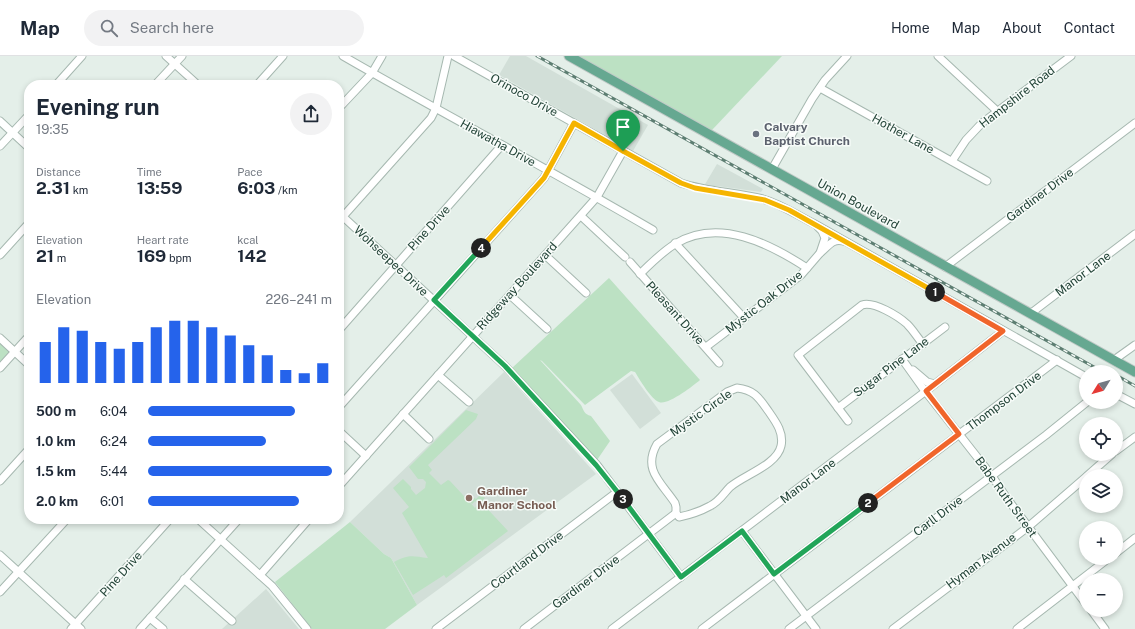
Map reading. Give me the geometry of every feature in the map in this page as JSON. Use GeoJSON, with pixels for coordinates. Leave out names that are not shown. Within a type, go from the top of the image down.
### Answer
{"type":"FeatureCollection","features":[{"type":"Feature","properties":{"kind":"main road","name":"Union Boulevard"},"geometry":{"type":"LineString","coordinates":[[569,56],[622,84],[772,170],[1135,372]]}},
{"type":"Feature","properties":{"kind":"street"},"geometry":{"type":"LineString","coordinates":[[60,80],[82,56]]}},
{"type":"Feature","properties":{"kind":"street"},"geometry":{"type":"LineString","coordinates":[[166,56],[193,80]]}},
{"type":"Feature","properties":{"kind":"street"},"geometry":{"type":"LineString","coordinates":[[160,80],[182,56]]}},
{"type":"Feature","properties":{"kind":"street"},"geometry":{"type":"LineString","coordinates":[[261,80],[283,56]]}},
{"type":"Feature","properties":{"kind":"street","name":"Hiawatha Drive"},"geometry":{"type":"LineString","coordinates":[[343,56],[597,197],[653,230]]}},
{"type":"Feature","properties":{"kind":"street"},"geometry":{"type":"LineString","coordinates":[[344,103],[372,73],[382,56]]}},
{"type":"Feature","properties":{"kind":"street"},"geometry":{"type":"LineString","coordinates":[[344,213],[421,130],[430,118],[436,108],[448,56]]}},
{"type":"Feature","properties":{"kind":"street","name":"Orinoco Drive"},"geometry":{"type":"LineString","coordinates":[[454,56],[681,183],[695,188],[765,200],[813,223],[1079,373]]}},
{"type":"Feature","properties":{"kind":"street"},"geometry":{"type":"LineString","coordinates":[[772,170],[820,88],[847,56]]}},
{"type":"Feature","properties":{"kind":"street"},"geometry":{"type":"LineString","coordinates":[[938,56],[997,111]]}},
{"type":"Feature","properties":{"kind":"street","name":"Hampshire Road"},"geometry":{"type":"LineString","coordinates":[[952,161],[974,130],[1071,56]]}},
{"type":"Feature","properties":{"kind":"street","name":"Hother Lane"},"geometry":{"type":"LineString","coordinates":[[820,88],[987,181]]}},
{"type":"Feature","properties":{"kind":"street"},"geometry":{"type":"LineString","coordinates":[[0,146],[24,120]]}},
{"type":"Feature","properties":{"kind":"street"},"geometry":{"type":"LineString","coordinates":[[0,121],[24,144]]}},
{"type":"Feature","properties":{"kind":"street"},"geometry":{"type":"LineString","coordinates":[[344,401],[544,178],[574,123]]}},
{"type":"Feature","properties":{"kind":"street","name":"Gardiner Drive"},"geometry":{"type":"LineString","coordinates":[[945,267],[1135,123]]}},
{"type":"Feature","properties":{"kind":"street","name":"Pine Drive"},"geometry":{"type":"LineString","coordinates":[[344,324],[502,145]]}},
{"type":"Feature","properties":{"kind":"street","name":"Ridgeway Boulevard"},"geometry":{"type":"LineString","coordinates":[[344,480],[597,197],[623,151]]}},
{"type":"Feature","properties":{"kind":"street","name":"Pleasant Drive"},"geometry":{"type":"LineString","coordinates":[[580,216],[627,260],[720,363]]}},
{"type":"Feature","properties":{"kind":"street","name":"Wohseepee Drive"},"geometry":{"type":"LineString","coordinates":[[344,220],[396,265],[505,366],[596,465],[681,577]]}},
{"type":"Feature","properties":{"kind":"street"},"geometry":{"type":"LineString","coordinates":[[813,223],[824,236],[820,253]]}},
{"type":"Feature","properties":{"kind":"street"},"geometry":{"type":"LineString","coordinates":[[0,255],[24,229]]}},
{"type":"Feature","properties":{"kind":"street"},"geometry":{"type":"LineString","coordinates":[[640,274],[660,254],[676,243],[698,235],[716,232],[733,234],[752,239],[772,248],[808,268]]}},
{"type":"Feature","properties":{"kind":"street","name":"Manor Lane"},"geometry":{"type":"LineString","coordinates":[[1030,314],[1135,234]]}},
{"type":"Feature","properties":{"kind":"street","name":"Mystic Oak Drive"},"geometry":{"type":"LineString","coordinates":[[706,347],[801,275],[832,241],[838,239],[845,241]]}},
{"type":"Feature","properties":{"kind":"street"},"geometry":{"type":"LineString","coordinates":[[676,243],[744,318]]}},
{"type":"Feature","properties":{"kind":"street"},"geometry":{"type":"LineString","coordinates":[[545,255],[586,293]]}},
{"type":"Feature","properties":{"kind":"street"},"geometry":{"type":"LineString","coordinates":[[510,295],[547,329]]}},
{"type":"Feature","properties":{"kind":"street"},"geometry":{"type":"LineString","coordinates":[[848,421],[798,355],[865,304],[876,306],[901,319],[923,344]]}},
{"type":"Feature","properties":{"kind":"street","name":"Sugar Pine Lane"},"geometry":{"type":"LineString","coordinates":[[838,408],[945,327]]}},
{"type":"Feature","properties":{"kind":"street","name":"Manor Lane"},"geometry":{"type":"LineString","coordinates":[[612,629],[1003,331]]}},
{"type":"Feature","properties":{"kind":"street"},"geometry":{"type":"LineString","coordinates":[[0,338],[24,361]]}},
{"type":"Feature","properties":{"kind":"street"},"geometry":{"type":"LineString","coordinates":[[0,368],[24,341]]}},
{"type":"Feature","properties":{"kind":"street"},"geometry":{"type":"LineString","coordinates":[[1114,360],[1135,345]]}},
{"type":"Feature","properties":{"kind":"street"},"geometry":{"type":"LineString","coordinates":[[903,360],[927,382],[935,384]]}},
{"type":"Feature","properties":{"kind":"street","name":"Babe Ruth Street"},"geometry":{"type":"LineString","coordinates":[[903,360],[916,380],[992,476],[1079,595]]}},
{"type":"Feature","properties":{"kind":"street","name":"Thompson Drive"},"geometry":{"type":"LineString","coordinates":[[702,629],[1056,360]]}},
{"type":"Feature","properties":{"kind":"street"},"geometry":{"type":"LineString","coordinates":[[438,375],[469,402]]}},
{"type":"Feature","properties":{"kind":"street","name":"Mystic Circle"},"geometry":{"type":"LineString","coordinates":[[650,536],[677,515],[686,516],[715,504],[731,487],[777,455],[781,446],[780,430],[759,397],[753,392],[737,388],[727,392],[657,444],[651,460],[654,475],[675,504],[677,515]]}},
{"type":"Feature","properties":{"kind":"street"},"geometry":{"type":"LineString","coordinates":[[1123,398],[1135,404]]}},
{"type":"Feature","properties":{"kind":"street","name":"Carll Drive"},"geometry":{"type":"LineString","coordinates":[[789,629],[992,476],[1079,408]]}},
{"type":"Feature","properties":{"kind":"street"},"geometry":{"type":"LineString","coordinates":[[403,414],[429,439]]}},
{"type":"Feature","properties":{"kind":"street"},"geometry":{"type":"LineString","coordinates":[[344,436],[366,456]]}},
{"type":"Feature","properties":{"kind":"street"},"geometry":{"type":"LineString","coordinates":[[1123,445],[1135,436]]}},
{"type":"Feature","properties":{"kind":"street"},"geometry":{"type":"LineString","coordinates":[[0,480],[24,454]]}},
{"type":"Feature","properties":{"kind":"street","name":"Hyman Avenue"},"geometry":{"type":"LineString","coordinates":[[1094,469],[1104,461]]}},
{"type":"Feature","properties":{"kind":"street","name":"Hyman Avenue"},"geometry":{"type":"LineString","coordinates":[[893,629],[1028,526],[1079,482]]}},
{"type":"Feature","properties":{"kind":"street","name":"Courtland Drive"},"geometry":{"type":"LineString","coordinates":[[436,629],[617,492]]}},
{"type":"Feature","properties":{"kind":"street"},"geometry":{"type":"LineString","coordinates":[[0,592],[62,524]]}},
{"type":"Feature","properties":{"kind":"street","name":"Pine Drive"},"geometry":{"type":"LineString","coordinates":[[76,627],[166,524]]}},
{"type":"Feature","properties":{"kind":"street"},"geometry":{"type":"LineString","coordinates":[[204,524],[272,586],[307,629]]}},
{"type":"Feature","properties":{"kind":"street"},"geometry":{"type":"LineString","coordinates":[[140,629],[234,524]]}},
{"type":"Feature","properties":{"kind":"street"},"geometry":{"type":"LineString","coordinates":[[260,575],[305,524]]}},
{"type":"Feature","properties":{"kind":"street"},"geometry":{"type":"LineString","coordinates":[[742,531],[816,629]]}},
{"type":"Feature","properties":{"kind":"street","name":"Gardiner Drive"},"geometry":{"type":"LineString","coordinates":[[524,629],[650,536]]}},
{"type":"Feature","properties":{"kind":"street"},"geometry":{"type":"LineString","coordinates":[[1123,547],[1135,538]]}},
{"type":"Feature","properties":{"kind":"street"},"geometry":{"type":"LineString","coordinates":[[0,555],[76,627]]}},
{"type":"Feature","properties":{"kind":"street"},"geometry":{"type":"LineString","coordinates":[[1017,629],[1100,565]]}},
{"type":"Feature","properties":{"kind":"street"},"geometry":{"type":"LineString","coordinates":[[184,580],[232,621]]}},
{"type":"Feature","properties":{"kind":"street"},"geometry":{"type":"LineString","coordinates":[[1096,617],[1105,629]]}},
{"type":"Feature","properties":{"kind":"street"},"geometry":{"type":"LineString","coordinates":[[150,618],[162,629]]}},
{"type":"Feature","properties":{"kind":"shaded area"},"geometry":{"type":"Polygon","coordinates":[[[510,56],[526,56],[648,125],[633,151],[499,75],[510,56]]]}},
{"type":"Feature","properties":{"kind":"shaded area"},"geometry":{"type":"Polygon","coordinates":[[[717,164],[763,189],[761,192],[717,186],[704,186],[717,164]]]}},
{"type":"Feature","properties":{"kind":"shaded area","name":"Gardiner Manor School"},"geometry":{"type":"Polygon","coordinates":[[[504,372],[596,474],[417,605],[391,558],[384,554],[350,522],[504,372]]]}},
{"type":"Feature","properties":{"kind":"shaded area"},"geometry":{"type":"Polygon","coordinates":[[[632,374],[661,413],[640,429],[610,390],[632,374]]]}},
{"type":"Feature","properties":{"kind":"shaded area"},"geometry":{"type":"Polygon","coordinates":[[[266,589],[299,629],[222,629],[266,589]]]}},
{"type":"Feature","properties":{"kind":"green space"},"geometry":{"type":"Polygon","coordinates":[[[578,56],[782,56],[712,130],[578,56]]]}},
{"type":"Feature","properties":{"kind":"green space"},"geometry":{"type":"Polygon","coordinates":[[[609,278],[700,380],[674,398],[668,401],[659,402],[649,393],[635,372],[631,371],[585,405],[540,360],[581,405],[584,411],[591,416],[610,441],[597,460],[512,368],[609,278]]]}},
{"type":"Feature","properties":{"kind":"green space"},"geometry":{"type":"Polygon","coordinates":[[[0,339],[14,352],[0,368],[0,339]]]}},
{"type":"Feature","properties":{"kind":"green space"},"geometry":{"type":"Polygon","coordinates":[[[466,410],[478,414],[476,419],[428,465],[432,470],[429,473],[441,485],[448,480],[450,481],[475,508],[478,504],[475,501],[472,504],[469,500],[473,497],[476,499],[481,494],[485,498],[481,502],[508,531],[446,578],[444,575],[413,595],[394,562],[411,556],[428,558],[402,513],[409,507],[393,488],[403,479],[416,495],[425,488],[426,482],[423,479],[418,479],[409,467],[466,410]]]}},
{"type":"Feature","properties":{"kind":"green space"},"geometry":{"type":"Polygon","coordinates":[[[350,522],[384,554],[391,558],[417,605],[385,629],[312,629],[275,582],[350,522]]]}},
{"type":"Feature","properties":{"kind":"railway"},"geometry":{"type":"LineString","coordinates":[[537,56],[1090,365]]}},
{"type":"Feature","properties":{"kind":"railway"},"geometry":{"type":"LineString","coordinates":[[1123,379],[1135,386]]}},
{"type":"Feature","properties":{"kind":"place","name":"Calvary Baptist Church"},"geometry":{"type":"Point","coordinates":[756,134]}},
{"type":"Feature","properties":{"kind":"place","name":"Gardiner Manor School"},"geometry":{"type":"Point","coordinates":[469,498]}},
{"type":"Feature","properties":{"kind":"route"},"geometry":{"type":"LineString","coordinates":[[574,123],[623,151],[681,183],[695,188],[740,194],[765,200],[789,210],[1003,331],[926,391],[959,434],[774,574],[742,531],[681,577],[596,465],[505,366],[434,300],[544,178],[574,123]]}}]}
